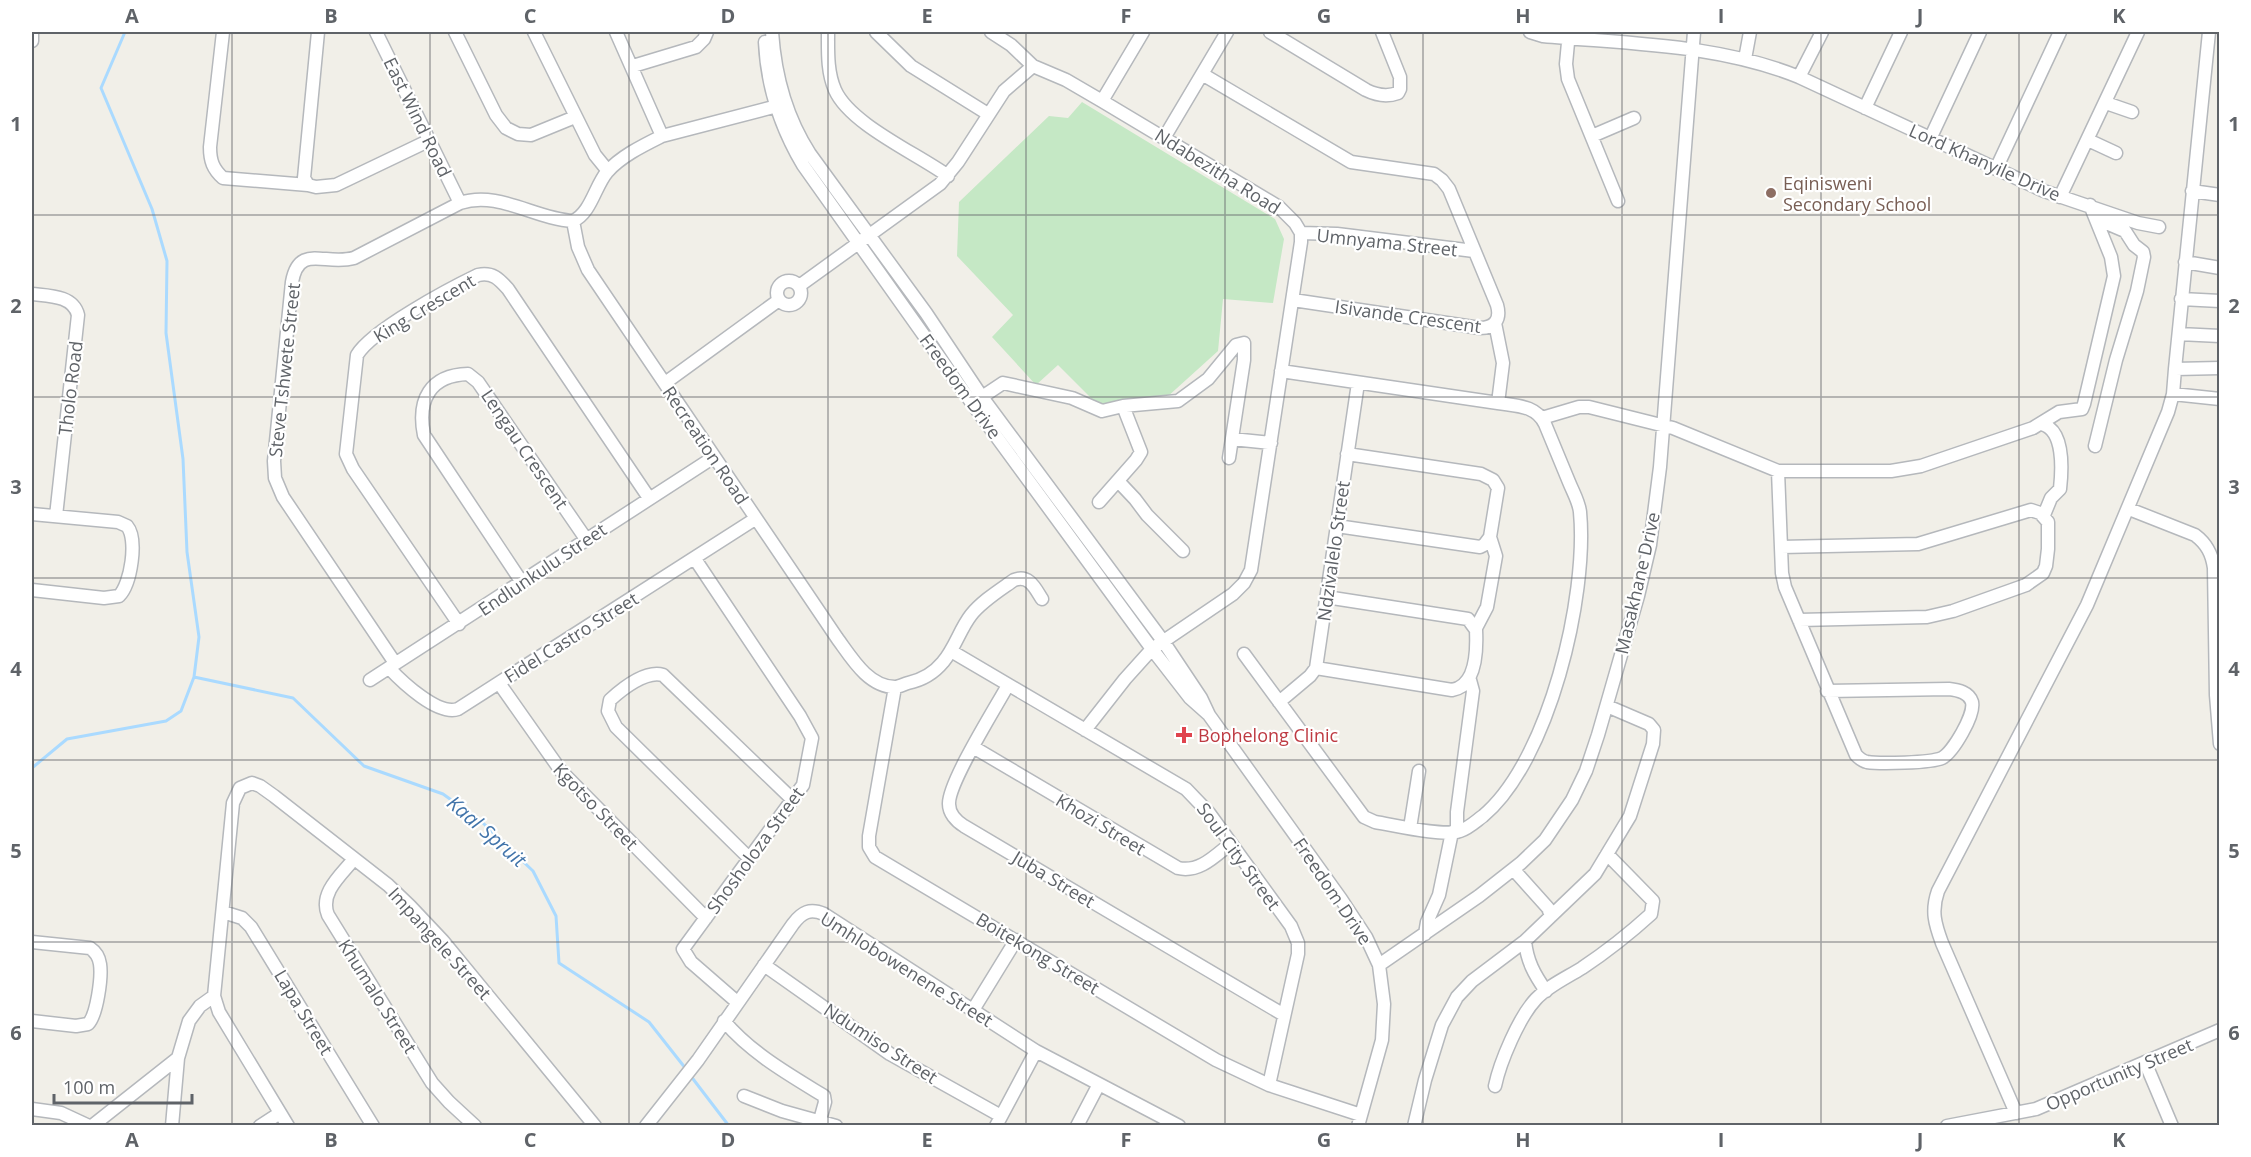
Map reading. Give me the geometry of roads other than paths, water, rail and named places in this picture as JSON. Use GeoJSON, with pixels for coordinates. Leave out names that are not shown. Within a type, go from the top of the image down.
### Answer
{"type":"FeatureCollection","features":[{"type":"Feature","properties":{"kind":"street"},"geometry":{"type":"LineString","coordinates":[[32,32],[32,40]]}},
{"type":"Feature","properties":{"kind":"street"},"geometry":{"type":"LineString","coordinates":[[223,32],[210,147],[210,156],[215,170],[223,178],[316,187],[336,185],[428,141]]}},
{"type":"Feature","properties":{"kind":"street"},"geometry":{"type":"LineString","coordinates":[[308,185],[304,178],[318,32]]}},
{"type":"Feature","properties":{"kind":"street","name":"East Wind Road"},"geometry":{"type":"LineString","coordinates":[[376,32],[460,203]]}},
{"type":"Feature","properties":{"kind":"street"},"geometry":{"type":"LineString","coordinates":[[455,32],[496,115],[506,128],[518,134],[531,135],[575,117]]}},
{"type":"Feature","properties":{"kind":"street"},"geometry":{"type":"LineString","coordinates":[[534,32],[595,155],[608,171]]}},
{"type":"Feature","properties":{"kind":"street"},"geometry":{"type":"LineString","coordinates":[[616,32],[662,136]]}},
{"type":"Feature","properties":{"kind":"street"},"geometry":{"type":"LineString","coordinates":[[633,66],[696,47],[707,32]]}},
{"type":"Feature","properties":{"kind":"street","name":"Freedom Drive"},"geometry":{"type":"LineString","coordinates":[[765,32],[767,72],[780,106],[864,240],[974,406],[1152,649],[1190,698],[1209,714]]}},
{"type":"Feature","properties":{"kind":"street","name":"Freedom Drive"},"geometry":{"type":"LineString","coordinates":[[772,32],[780,106]]}},
{"type":"Feature","properties":{"kind":"street"},"geometry":{"type":"LineString","coordinates":[[828,32],[832,81],[848,111],[948,176]]}},
{"type":"Feature","properties":{"kind":"street"},"geometry":{"type":"LineString","coordinates":[[876,32],[911,66],[988,114]]}},
{"type":"Feature","properties":{"kind":"street"},"geometry":{"type":"LineString","coordinates":[[665,383],[779,300],[787,304],[795,302],[800,295],[799,286],[926,195],[948,176],[988,114],[1011,84],[1033,66],[1011,45],[991,32]]}},
{"type":"Feature","properties":{"kind":"street"},"geometry":{"type":"LineString","coordinates":[[1164,138],[1227,32]]}},
{"type":"Feature","properties":{"kind":"street"},"geometry":{"type":"LineString","coordinates":[[1270,32],[1366,90],[1378,95],[1392,95],[1398,93],[1401,83],[1382,32]]}},
{"type":"Feature","properties":{"kind":"street","name":"Lord Khanyile Drive"},"geometry":{"type":"LineString","coordinates":[[1530,32],[1539,36],[1569,35],[1693,50],[1767,64],[2060,197],[2090,205],[2138,223],[2159,226]]}},
{"type":"Feature","properties":{"kind":"street","name":"Masakhane Drive"},"geometry":{"type":"LineString","coordinates":[[1379,965],[1514,870],[1545,840],[1572,800],[1586,771],[1607,706],[1650,544],[1660,467],[1694,32]]}},
{"type":"Feature","properties":{"kind":"street"},"geometry":{"type":"LineString","coordinates":[[1745,59],[1749,32]]}},
{"type":"Feature","properties":{"kind":"street"},"geometry":{"type":"LineString","coordinates":[[1799,77],[1822,32]]}},
{"type":"Feature","properties":{"kind":"street"},"geometry":{"type":"LineString","coordinates":[[1865,108],[1901,32]]}},
{"type":"Feature","properties":{"kind":"street"},"geometry":{"type":"LineString","coordinates":[[1930,139],[1980,32]]}},
{"type":"Feature","properties":{"kind":"street"},"geometry":{"type":"LineString","coordinates":[[1996,169],[2060,32]]}},
{"type":"Feature","properties":{"kind":"street"},"geometry":{"type":"LineString","coordinates":[[2060,197],[2138,32]]}},
{"type":"Feature","properties":{"kind":"street"},"geometry":{"type":"LineString","coordinates":[[2016,1113],[1942,944],[1933,916],[1934,906],[1938,891],[2087,605],[2163,427],[2173,394],[2209,32]]}},
{"type":"Feature","properties":{"kind":"street"},"geometry":{"type":"LineString","coordinates":[[1102,101],[1138,33]]}},
{"type":"Feature","properties":{"kind":"street"},"geometry":{"type":"LineString","coordinates":[[1569,35],[1566,55],[1567,75],[1618,201]]}},
{"type":"Feature","properties":{"kind":"street","name":"Ndabezitha Road"},"geometry":{"type":"LineString","coordinates":[[1033,66],[1066,80],[1283,210],[1301,233]]}},
{"type":"Feature","properties":{"kind":"street","name":"Isivande Crescent"},"geometry":{"type":"LineString","coordinates":[[1202,74],[1351,162],[1434,174],[1439,177],[1449,189],[1499,311],[1495,324],[1487,328],[1480,328],[1293,300]]}},
{"type":"Feature","properties":{"kind":"street"},"geometry":{"type":"LineString","coordinates":[[2106,103],[2132,112]]}},
{"type":"Feature","properties":{"kind":"street"},"geometry":{"type":"LineString","coordinates":[[573,221],[582,215],[608,171],[662,136],[780,106]]}},
{"type":"Feature","properties":{"kind":"street"},"geometry":{"type":"LineString","coordinates":[[1592,136],[1634,118]]}},
{"type":"Feature","properties":{"kind":"street"},"geometry":{"type":"LineString","coordinates":[[2088,140],[2116,153]]}},
{"type":"Feature","properties":{"kind":"street"},"geometry":{"type":"LineString","coordinates":[[2192,191],[2220,195]]}},
{"type":"Feature","properties":{"kind":"street","name":"Steve Tshwete Street"},"geometry":{"type":"LineString","coordinates":[[392,665],[283,497],[275,478],[274,461],[292,282],[296,267],[302,260],[340,261],[354,258],[460,203],[473,199],[491,200],[573,221]]}},
{"type":"Feature","properties":{"kind":"street"},"geometry":{"type":"LineString","coordinates":[[1542,418],[1583,407],[1663,425],[1778,471],[1904,470],[2041,424],[2059,412],[2080,410],[2084,404],[2114,276],[2112,261],[2090,205]]}},
{"type":"Feature","properties":{"kind":"street"},"geometry":{"type":"LineString","coordinates":[[2095,446],[2144,257],[2143,252],[2134,245],[2125,231],[2097,219]]}},
{"type":"Feature","properties":{"kind":"street","name":"Recreation Road"},"geometry":{"type":"LineString","coordinates":[[573,221],[578,247],[588,270],[755,519],[855,662],[874,680],[895,687]]}},
{"type":"Feature","properties":{"kind":"street"},"geometry":{"type":"LineString","coordinates":[[1085,730],[1125,678],[1152,649],[1233,594],[1248,576],[1253,562],[1301,233]]}},
{"type":"Feature","properties":{"kind":"street","name":"Umnyama Street"},"geometry":{"type":"LineString","coordinates":[[1301,233],[1347,235],[1474,251]]}},
{"type":"Feature","properties":{"kind":"street","name":"Freedom Drive"},"geometry":{"type":"LineString","coordinates":[[864,240],[926,313],[982,397],[1163,641],[1202,698],[1209,714],[1341,899],[1366,938],[1379,965],[1384,1004],[1383,1032],[1359,1120]]}},
{"type":"Feature","properties":{"kind":"street"},"geometry":{"type":"LineString","coordinates":[[2185,262],[2220,268]]}},
{"type":"Feature","properties":{"kind":"street","name":"King Crescent"},"geometry":{"type":"LineString","coordinates":[[459,624],[353,468],[346,454],[357,355],[363,345],[381,331],[478,275],[486,273],[497,277],[649,498]]}},
{"type":"Feature","properties":{"kind":"street","name":"Tholo Road"},"geometry":{"type":"LineString","coordinates":[[32,294],[64,299],[73,305],[78,315],[56,516]]}},
{"type":"Feature","properties":{"kind":"street"},"geometry":{"type":"LineString","coordinates":[[2181,299],[2220,302]]}},
{"type":"Feature","properties":{"kind":"street"},"geometry":{"type":"LineString","coordinates":[[1495,324],[1503,363],[1498,403]]}},
{"type":"Feature","properties":{"kind":"street"},"geometry":{"type":"LineString","coordinates":[[2178,334],[2220,336]]}},
{"type":"Feature","properties":{"kind":"street"},"geometry":{"type":"LineString","coordinates":[[982,397],[1003,383],[1072,398],[1100,411],[1123,406],[1167,402],[1181,399],[1208,379],[1236,345],[1244,343],[1244,360],[1229,458]]}},
{"type":"Feature","properties":{"kind":"street"},"geometry":{"type":"LineString","coordinates":[[2175,369],[2220,368]]}},
{"type":"Feature","properties":{"kind":"street"},"geometry":{"type":"LineString","coordinates":[[1244,654],[1361,815],[1375,822],[1455,832],[1467,828],[1491,808],[1508,789],[1527,761],[1547,711],[1574,613],[1579,571],[1579,509],[1542,418],[1533,410],[1281,371]]}},
{"type":"Feature","properties":{"kind":"street","name":"Lengau Crescent"},"geometry":{"type":"LineString","coordinates":[[521,581],[424,435],[423,404],[429,390],[436,383],[462,374],[468,374],[478,382],[586,539]]}},
{"type":"Feature","properties":{"kind":"street","name":"Ndzivalelo Street"},"geometry":{"type":"LineString","coordinates":[[1316,668],[1358,383]]}},
{"type":"Feature","properties":{"kind":"street"},"geometry":{"type":"LineString","coordinates":[[2173,394],[2220,399]]}},
{"type":"Feature","properties":{"kind":"street"},"geometry":{"type":"LineString","coordinates":[[1099,502],[1138,457],[1141,450],[1123,406]]}},
{"type":"Feature","properties":{"kind":"street"},"geometry":{"type":"LineString","coordinates":[[2041,424],[2048,426],[2054,433],[2062,459],[2060,489],[2051,498],[2044,516]]}},
{"type":"Feature","properties":{"kind":"street"},"geometry":{"type":"LineString","coordinates":[[1232,439],[1271,443]]}},
{"type":"Feature","properties":{"kind":"street"},"geometry":{"type":"LineString","coordinates":[[1347,454],[1481,474],[1490,478],[1498,488],[1490,537],[1496,556],[1487,607],[1476,628],[1470,680],[1473,691],[1455,832],[1439,895],[1427,922],[1425,934]]}},
{"type":"Feature","properties":{"kind":"street","name":"Endlunkulu Street"},"geometry":{"type":"LineString","coordinates":[[370,680],[714,457]]}},
{"type":"Feature","properties":{"kind":"street"},"geometry":{"type":"LineString","coordinates":[[1778,471],[1783,579],[1827,691],[1856,755],[1868,762],[1930,761],[1944,757],[1963,730],[1972,705],[1964,692],[1949,689],[1827,691]]}},
{"type":"Feature","properties":{"kind":"street"},"geometry":{"type":"LineString","coordinates":[[1118,481],[1147,515],[1183,551]]}},
{"type":"Feature","properties":{"kind":"street"},"geometry":{"type":"LineString","coordinates":[[2129,509],[2195,535],[2202,540],[2210,552],[2214,568],[2216,695],[2220,744]]}},
{"type":"Feature","properties":{"kind":"street"},"geometry":{"type":"LineString","coordinates":[[1781,547],[1918,544],[2026,510],[2037,510],[2049,525],[2046,566],[2041,576],[2026,585],[1953,611],[1927,617],[1799,620]]}},
{"type":"Feature","properties":{"kind":"street"},"geometry":{"type":"LineString","coordinates":[[32,514],[118,522],[127,526],[133,538],[128,581],[122,592],[114,598],[32,590]]}},
{"type":"Feature","properties":{"kind":"street","name":"Fidel Castro Street"},"geometry":{"type":"LineString","coordinates":[[392,665],[408,686],[446,711],[458,709],[755,519]]}},
{"type":"Feature","properties":{"kind":"street"},"geometry":{"type":"LineString","coordinates":[[1337,526],[1467,546],[1483,546],[1490,537]]}},
{"type":"Feature","properties":{"kind":"street","name":"Shosholoza Street"},"geometry":{"type":"LineString","coordinates":[[695,559],[810,733],[811,748],[805,778],[685,944],[684,953],[737,1002]]}},
{"type":"Feature","properties":{"kind":"street"},"geometry":{"type":"LineString","coordinates":[[895,687],[920,680],[943,663],[972,614],[1014,580],[1021,578],[1030,581],[1042,599]]}},
{"type":"Feature","properties":{"kind":"street"},"geometry":{"type":"LineString","coordinates":[[1326,597],[1461,616],[1476,628]]}},
{"type":"Feature","properties":{"kind":"street","name":"Soul City Street"},"geometry":{"type":"LineString","coordinates":[[951,651],[1192,794],[1209,813],[1291,926],[1298,943],[1298,954],[1269,1085]]}},
{"type":"Feature","properties":{"kind":"street"},"geometry":{"type":"LineString","coordinates":[[1279,702],[1310,676],[1316,668],[1452,690],[1461,688],[1470,680]]}},
{"type":"Feature","properties":{"kind":"street"},"geometry":{"type":"LineString","coordinates":[[749,858],[616,727],[608,711],[610,700],[646,676],[663,675],[792,799]]}},
{"type":"Feature","properties":{"kind":"street","name":"Kgotso Street"},"geometry":{"type":"LineString","coordinates":[[499,684],[561,771],[706,918]]}},
{"type":"Feature","properties":{"kind":"street","name":"Juba Street"},"geometry":{"type":"LineString","coordinates":[[1008,685],[953,786],[950,810],[959,823],[1284,1015]]}},
{"type":"Feature","properties":{"kind":"street","name":"Boitekong Street"},"geometry":{"type":"LineString","coordinates":[[895,687],[869,836],[868,844],[871,852],[885,864],[1216,1060],[1269,1085],[1359,1120]]}},
{"type":"Feature","properties":{"kind":"street"},"geometry":{"type":"LineString","coordinates":[[1414,1125],[1442,1025],[1457,997],[1472,981],[1525,940],[1595,874],[1630,816],[1655,734],[1649,724],[1607,706]]}},
{"type":"Feature","properties":{"kind":"street","name":"Khozi Street"},"geometry":{"type":"LineString","coordinates":[[973,747],[1178,868],[1198,867],[1230,844]]}},
{"type":"Feature","properties":{"kind":"street"},"geometry":{"type":"LineString","coordinates":[[1410,828],[1419,771]]}},
{"type":"Feature","properties":{"kind":"street","name":"Impangele Street"},"geometry":{"type":"LineString","coordinates":[[224,912],[236,795],[246,784],[252,783],[261,786],[401,896],[422,918],[591,1124]]}},
{"type":"Feature","properties":{"kind":"street"},"geometry":{"type":"LineString","coordinates":[[1495,1086],[1498,1072],[1527,1009],[1546,991],[1614,946],[1651,914],[1653,901],[1607,854]]}},
{"type":"Feature","properties":{"kind":"street","name":"Khumalo Street"},"geometry":{"type":"LineString","coordinates":[[354,859],[327,894],[324,902],[328,915],[432,1083],[474,1125]]}},
{"type":"Feature","properties":{"kind":"street"},"geometry":{"type":"LineString","coordinates":[[1514,870],[1548,908],[1551,916]]}},
{"type":"Feature","properties":{"kind":"street","name":"Umhlobowenene Street"},"geometry":{"type":"LineString","coordinates":[[646,1125],[698,1060],[800,915],[807,911],[816,911],[828,916],[1036,1051],[1179,1125]]}},
{"type":"Feature","properties":{"kind":"street"},"geometry":{"type":"LineString","coordinates":[[224,912],[214,996],[219,1012],[288,1125]]}},
{"type":"Feature","properties":{"kind":"street","name":"Lapa Street"},"geometry":{"type":"LineString","coordinates":[[224,912],[242,918],[251,927],[372,1125]]}},
{"type":"Feature","properties":{"kind":"street"},"geometry":{"type":"LineString","coordinates":[[973,1010],[1016,940]]}},
{"type":"Feature","properties":{"kind":"street"},"geometry":{"type":"LineString","coordinates":[[1525,940],[1526,954],[1533,972],[1546,991]]}},
{"type":"Feature","properties":{"kind":"street"},"geometry":{"type":"LineString","coordinates":[[32,942],[90,948],[98,957],[100,972],[95,1012],[88,1024],[82,1026],[32,1022]]}},
{"type":"Feature","properties":{"kind":"street","name":"Ndumiso Street"},"geometry":{"type":"LineString","coordinates":[[764,965],[890,1054],[998,1121]]}},
{"type":"Feature","properties":{"kind":"street"},"geometry":{"type":"LineString","coordinates":[[172,1125],[178,1058],[189,1021],[200,1006],[214,996]]}},
{"type":"Feature","properties":{"kind":"street"},"geometry":{"type":"LineString","coordinates":[[724,1021],[757,1052],[824,1096],[825,1102],[820,1120]]}},
{"type":"Feature","properties":{"kind":"street","name":"Opportunity Street"},"geometry":{"type":"LineString","coordinates":[[1947,1125],[2036,1109],[2220,1030]]}},
{"type":"Feature","properties":{"kind":"street"},"geometry":{"type":"LineString","coordinates":[[998,1121],[1036,1051]]}},
{"type":"Feature","properties":{"kind":"street"},"geometry":{"type":"LineString","coordinates":[[32,1112],[61,1113],[90,1125],[178,1058]]}},
{"type":"Feature","properties":{"kind":"street"},"geometry":{"type":"LineString","coordinates":[[2145,1062],[2172,1125]]}},
{"type":"Feature","properties":{"kind":"street"},"geometry":{"type":"LineString","coordinates":[[1077,1125],[1099,1084]]}},
{"type":"Feature","properties":{"kind":"street"},"geometry":{"type":"LineString","coordinates":[[744,1096],[782,1111],[836,1125]]}},
{"type":"Feature","properties":{"kind":"street"},"geometry":{"type":"LineString","coordinates":[[260,1125],[280,1113]]}},
{"type":"Feature","properties":{"kind":"waterway"},"geometry":{"type":"LineString","coordinates":[[125,32],[101,88],[152,209],[167,261],[166,333],[183,459],[187,552],[199,637],[194,677]]}},
{"type":"Feature","properties":{"kind":"waterway","name":"Kaal Spruit"},"geometry":{"type":"LineString","coordinates":[[32,768],[67,739],[166,721],[181,711],[194,677],[293,698],[364,766],[443,794],[482,822],[533,871],[556,916],[559,963],[649,1022],[686,1069]]}},
{"type":"Feature","properties":{"kind":"waterway","name":"Kaal Spruit"},"geometry":{"type":"LineString","coordinates":[[690,1075],[729,1126]]}},
{"type":"Feature","properties":{"kind":"place","name":"Eqinisweni Secondary School"},"geometry":{"type":"Point","coordinates":[1771,193]}},
{"type":"Feature","properties":{"kind":"place","name":"Bophelong Clinic"},"geometry":{"type":"Point","coordinates":[1184,735]}}]}
